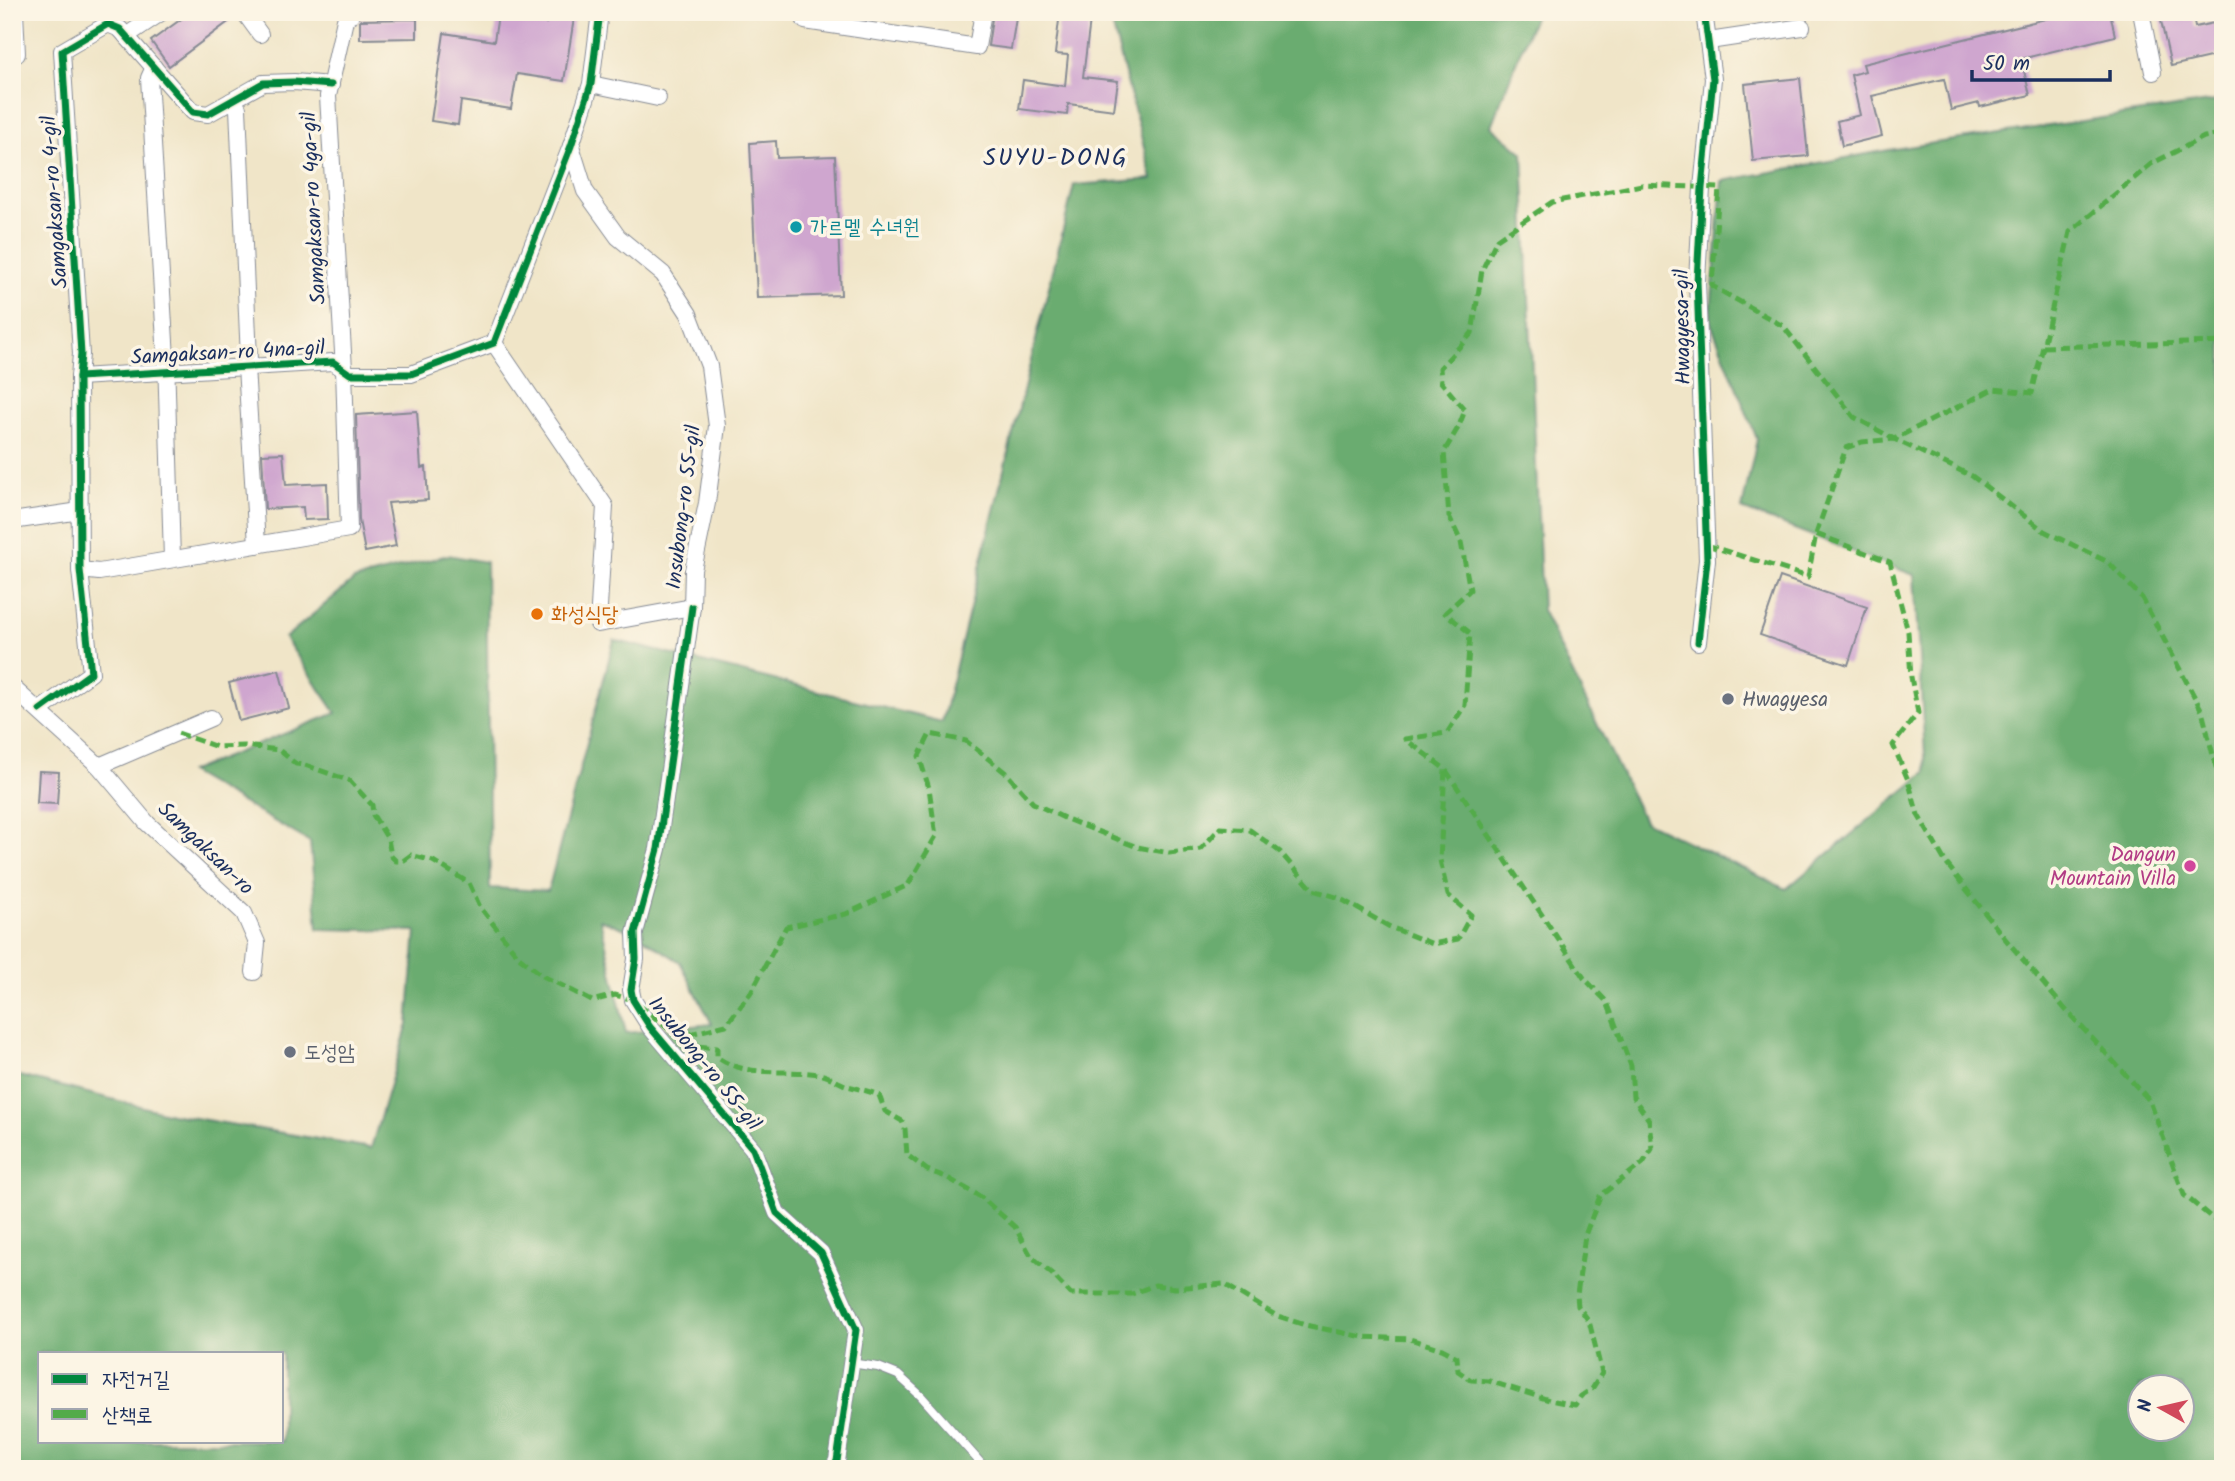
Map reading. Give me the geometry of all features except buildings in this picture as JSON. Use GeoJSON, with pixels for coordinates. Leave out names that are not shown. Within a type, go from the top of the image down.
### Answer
{"type":"FeatureCollection","features":[{"type":"Feature","properties":{"kind":"street"},"geometry":{"type":"LineString","coordinates":[[12,55],[17,54],[15,12]]}},
{"type":"Feature","properties":{"kind":"street"},"geometry":{"type":"LineString","coordinates":[[162,12],[126,36],[193,112],[208,114],[263,83],[331,85]]}},
{"type":"Feature","properties":{"kind":"street"},"geometry":{"type":"LineString","coordinates":[[244,12],[260,34]]}},
{"type":"Feature","properties":{"kind":"street","name":"Samgaksan-ro 4ga-gil"},"geometry":{"type":"LineString","coordinates":[[80,570],[99,572],[349,529],[344,369],[328,96],[345,20],[353,12]]}},
{"type":"Feature","properties":{"kind":"street"},"geometry":{"type":"LineString","coordinates":[[494,343],[571,146],[591,84],[600,12]]}},
{"type":"Feature","properties":{"kind":"street"},"geometry":{"type":"LineString","coordinates":[[807,12],[805,21],[977,47],[983,12]]}},
{"type":"Feature","properties":{"kind":"street","name":"Hwagyesa-gil"},"geometry":{"type":"LineString","coordinates":[[1698,642],[1707,560],[1696,281],[1713,79],[1704,12]]}},
{"type":"Feature","properties":{"kind":"street"},"geometry":{"type":"LineString","coordinates":[[2141,12],[2153,72]]}},
{"type":"Feature","properties":{"kind":"street","name":"Samgaksan-ro 4-gil"},"geometry":{"type":"LineString","coordinates":[[40,710],[91,673],[80,570],[81,354],[62,51],[108,24],[120,29],[126,36]]}},
{"type":"Feature","properties":{"kind":"street"},"geometry":{"type":"LineString","coordinates":[[1709,41],[1802,27]]}},
{"type":"Feature","properties":{"kind":"street","name":"Samgaksan-ro 4na-gil"},"geometry":{"type":"LineString","coordinates":[[154,67],[149,78],[165,372]]}},
{"type":"Feature","properties":{"kind":"street"},"geometry":{"type":"LineString","coordinates":[[591,84],[658,98]]}},
{"type":"Feature","properties":{"kind":"street","name":"Samgaksan-ro 4na-gil"},"geometry":{"type":"LineString","coordinates":[[231,101],[238,108],[249,359],[246,367]]}},
{"type":"Feature","properties":{"kind":"street","name":"Insubong-ro 55-gil"},"geometry":{"type":"LineString","coordinates":[[571,146],[585,191],[618,237],[663,274],[689,314],[709,366],[717,426],[707,503],[693,570],[692,607],[658,849],[635,933],[636,960],[631,990],[633,1000],[650,1027],[753,1149],[777,1213],[821,1253],[856,1330],[837,1461],[832,1469]]}},
{"type":"Feature","properties":{"kind":"street","name":"Samgaksan-ro 4na-gil"},"geometry":{"type":"LineString","coordinates":[[79,377],[333,362],[350,374],[411,374],[494,343]]}},
{"type":"Feature","properties":{"kind":"street","name":"Insubong-ro 55-gil"},"geometry":{"type":"LineString","coordinates":[[494,343],[605,506],[598,624],[692,607]]}},
{"type":"Feature","properties":{"kind":"street"},"geometry":{"type":"LineString","coordinates":[[246,367],[257,545]]}},
{"type":"Feature","properties":{"kind":"street"},"geometry":{"type":"LineString","coordinates":[[165,372],[172,559]]}},
{"type":"Feature","properties":{"kind":"street"},"geometry":{"type":"LineString","coordinates":[[12,521],[80,511]]}},
{"type":"Feature","properties":{"kind":"street","name":"Samgaksan-ro"},"geometry":{"type":"LineString","coordinates":[[12,687],[99,766],[147,823],[244,913],[257,943],[254,972]]}},
{"type":"Feature","properties":{"kind":"street"},"geometry":{"type":"LineString","coordinates":[[99,766],[211,718]]}},
{"type":"Feature","properties":{"kind":"lane"},"geometry":{"type":"LineString","coordinates":[[850,1363],[878,1367],[898,1375],[921,1396],[986,1469]]}},
{"type":"Feature","properties":{"kind":"green space"},"geometry":{"type":"Polygon","coordinates":[[[1109,12],[1536,12],[1491,126],[1523,153],[1542,610],[1644,821],[1786,889],[1926,772],[1914,575],[1742,509],[1757,439],[1710,321],[1722,181],[1894,149],[2223,100],[2223,1469],[12,1469],[12,1074],[171,1114],[371,1148],[408,1024],[416,931],[318,929],[310,842],[189,772],[336,713],[285,638],[354,580],[448,555],[486,562],[490,888],[548,891],[614,640],[942,722],[1074,185],[1152,179],[1109,12]],[[600,919],[626,1033],[712,1024],[680,962],[635,933],[600,919]]]}},
{"type":"Feature","properties":{"kind":"marked path"},"geometry":{"type":"LineString","coordinates":[[178,733],[217,747],[245,746],[279,750],[296,764],[350,781],[372,805],[373,815],[388,839],[391,856],[396,861],[403,861],[411,855],[433,861],[469,883],[480,907],[519,957],[543,976],[592,1001],[615,995],[633,1000],[688,1045],[717,1048],[717,1057],[728,1064],[766,1072],[822,1075],[879,1095],[885,1111],[902,1121],[907,1155],[927,1170],[946,1177],[981,1197],[1015,1227],[1031,1256],[1071,1294],[1132,1294],[1155,1285],[1175,1288],[1224,1284],[1275,1315],[1305,1325],[1363,1337],[1410,1339],[1442,1349],[1457,1357],[1458,1371],[1471,1380],[1489,1381],[1549,1400],[1575,1405],[1581,1396],[1592,1389],[1602,1373],[1589,1321],[1578,1306],[1585,1235],[1600,1196],[1643,1163],[1652,1149],[1649,1120],[1633,1097],[1631,1066],[1607,1002],[1584,978],[1445,769],[1405,739],[1447,733],[1465,705],[1470,633],[1445,613],[1470,590],[1461,542],[1449,516],[1444,452],[1465,410],[1441,382],[1440,368],[1472,333],[1482,270],[1497,239],[1552,202],[1642,185],[1719,188],[1712,286],[1783,326],[1854,417],[1894,439],[1993,389],[2032,393],[2070,232],[2151,164],[2204,137],[2223,134]]}},
{"type":"Feature","properties":{"kind":"marked path"},"geometry":{"type":"LineString","coordinates":[[2043,347],[2223,342]]}},
{"type":"Feature","properties":{"kind":"marked path"},"geometry":{"type":"LineString","coordinates":[[1816,534],[1846,448],[1862,442],[1894,439],[1972,476],[2044,531],[2108,562],[2142,598],[2202,711],[2216,767],[2223,773]]}},
{"type":"Feature","properties":{"kind":"marked path"},"geometry":{"type":"LineString","coordinates":[[1707,545],[1808,577],[1816,534],[1890,562],[1908,632],[1911,677],[1918,713],[1893,745],[1908,780],[1918,815],[1946,863],[2002,935],[2065,1009],[2150,1101],[2184,1195],[2223,1227]]}},
{"type":"Feature","properties":{"kind":"marked path"},"geometry":{"type":"LineString","coordinates":[[674,1035],[678,1037],[726,1025],[751,992],[786,927],[846,914],[908,885],[936,836],[929,788],[919,756],[930,734],[966,741],[1006,773],[1033,803],[1137,847],[1169,853],[1201,849],[1220,828],[1250,830],[1280,852],[1313,890],[1339,898],[1390,927],[1433,944],[1458,939],[1471,915],[1448,895],[1440,860],[1445,769]]}},
{"type":"Feature","properties":{"kind":"cycle path"},"geometry":{"type":"LineString","coordinates":[[79,377],[333,362],[350,374],[411,374],[494,343],[571,146],[591,84],[600,12]]}},
{"type":"Feature","properties":{"kind":"cycle path"},"geometry":{"type":"LineString","coordinates":[[1698,642],[1707,560],[1697,281],[1702,188],[1713,79],[1704,12]]}},
{"type":"Feature","properties":{"kind":"cycle path"},"geometry":{"type":"LineString","coordinates":[[40,710],[91,673],[80,570],[81,354],[62,51],[108,24],[120,29],[193,112],[208,114],[263,83],[331,85]]}},
{"type":"Feature","properties":{"kind":"cycle path"},"geometry":{"type":"LineString","coordinates":[[692,607],[658,849],[635,933],[636,959],[631,990],[633,1000],[650,1027],[753,1149],[777,1213],[821,1253],[856,1330],[837,1461],[832,1469]]}},
{"type":"Feature","properties":{"kind":"place","name":"가르멜 수녀원"},"geometry":{"type":"Point","coordinates":[796,227]}},
{"type":"Feature","properties":{"kind":"place","name":"화성식당"},"geometry":{"type":"Point","coordinates":[537,614]}},
{"type":"Feature","properties":{"kind":"place","name":"Hwagyesa"},"geometry":{"type":"Point","coordinates":[1728,699]}},
{"type":"Feature","properties":{"kind":"place","name":"Dangun Mountain Villa"},"geometry":{"type":"Point","coordinates":[2190,866]}},
{"type":"Feature","properties":{"kind":"place","name":"도성암"},"geometry":{"type":"Point","coordinates":[290,1052]}},
{"type":"Feature","properties":{"kind":"district","name":"SUYU-DONG"},"geometry":{"type":"Point","coordinates":[1056,157]}}]}
